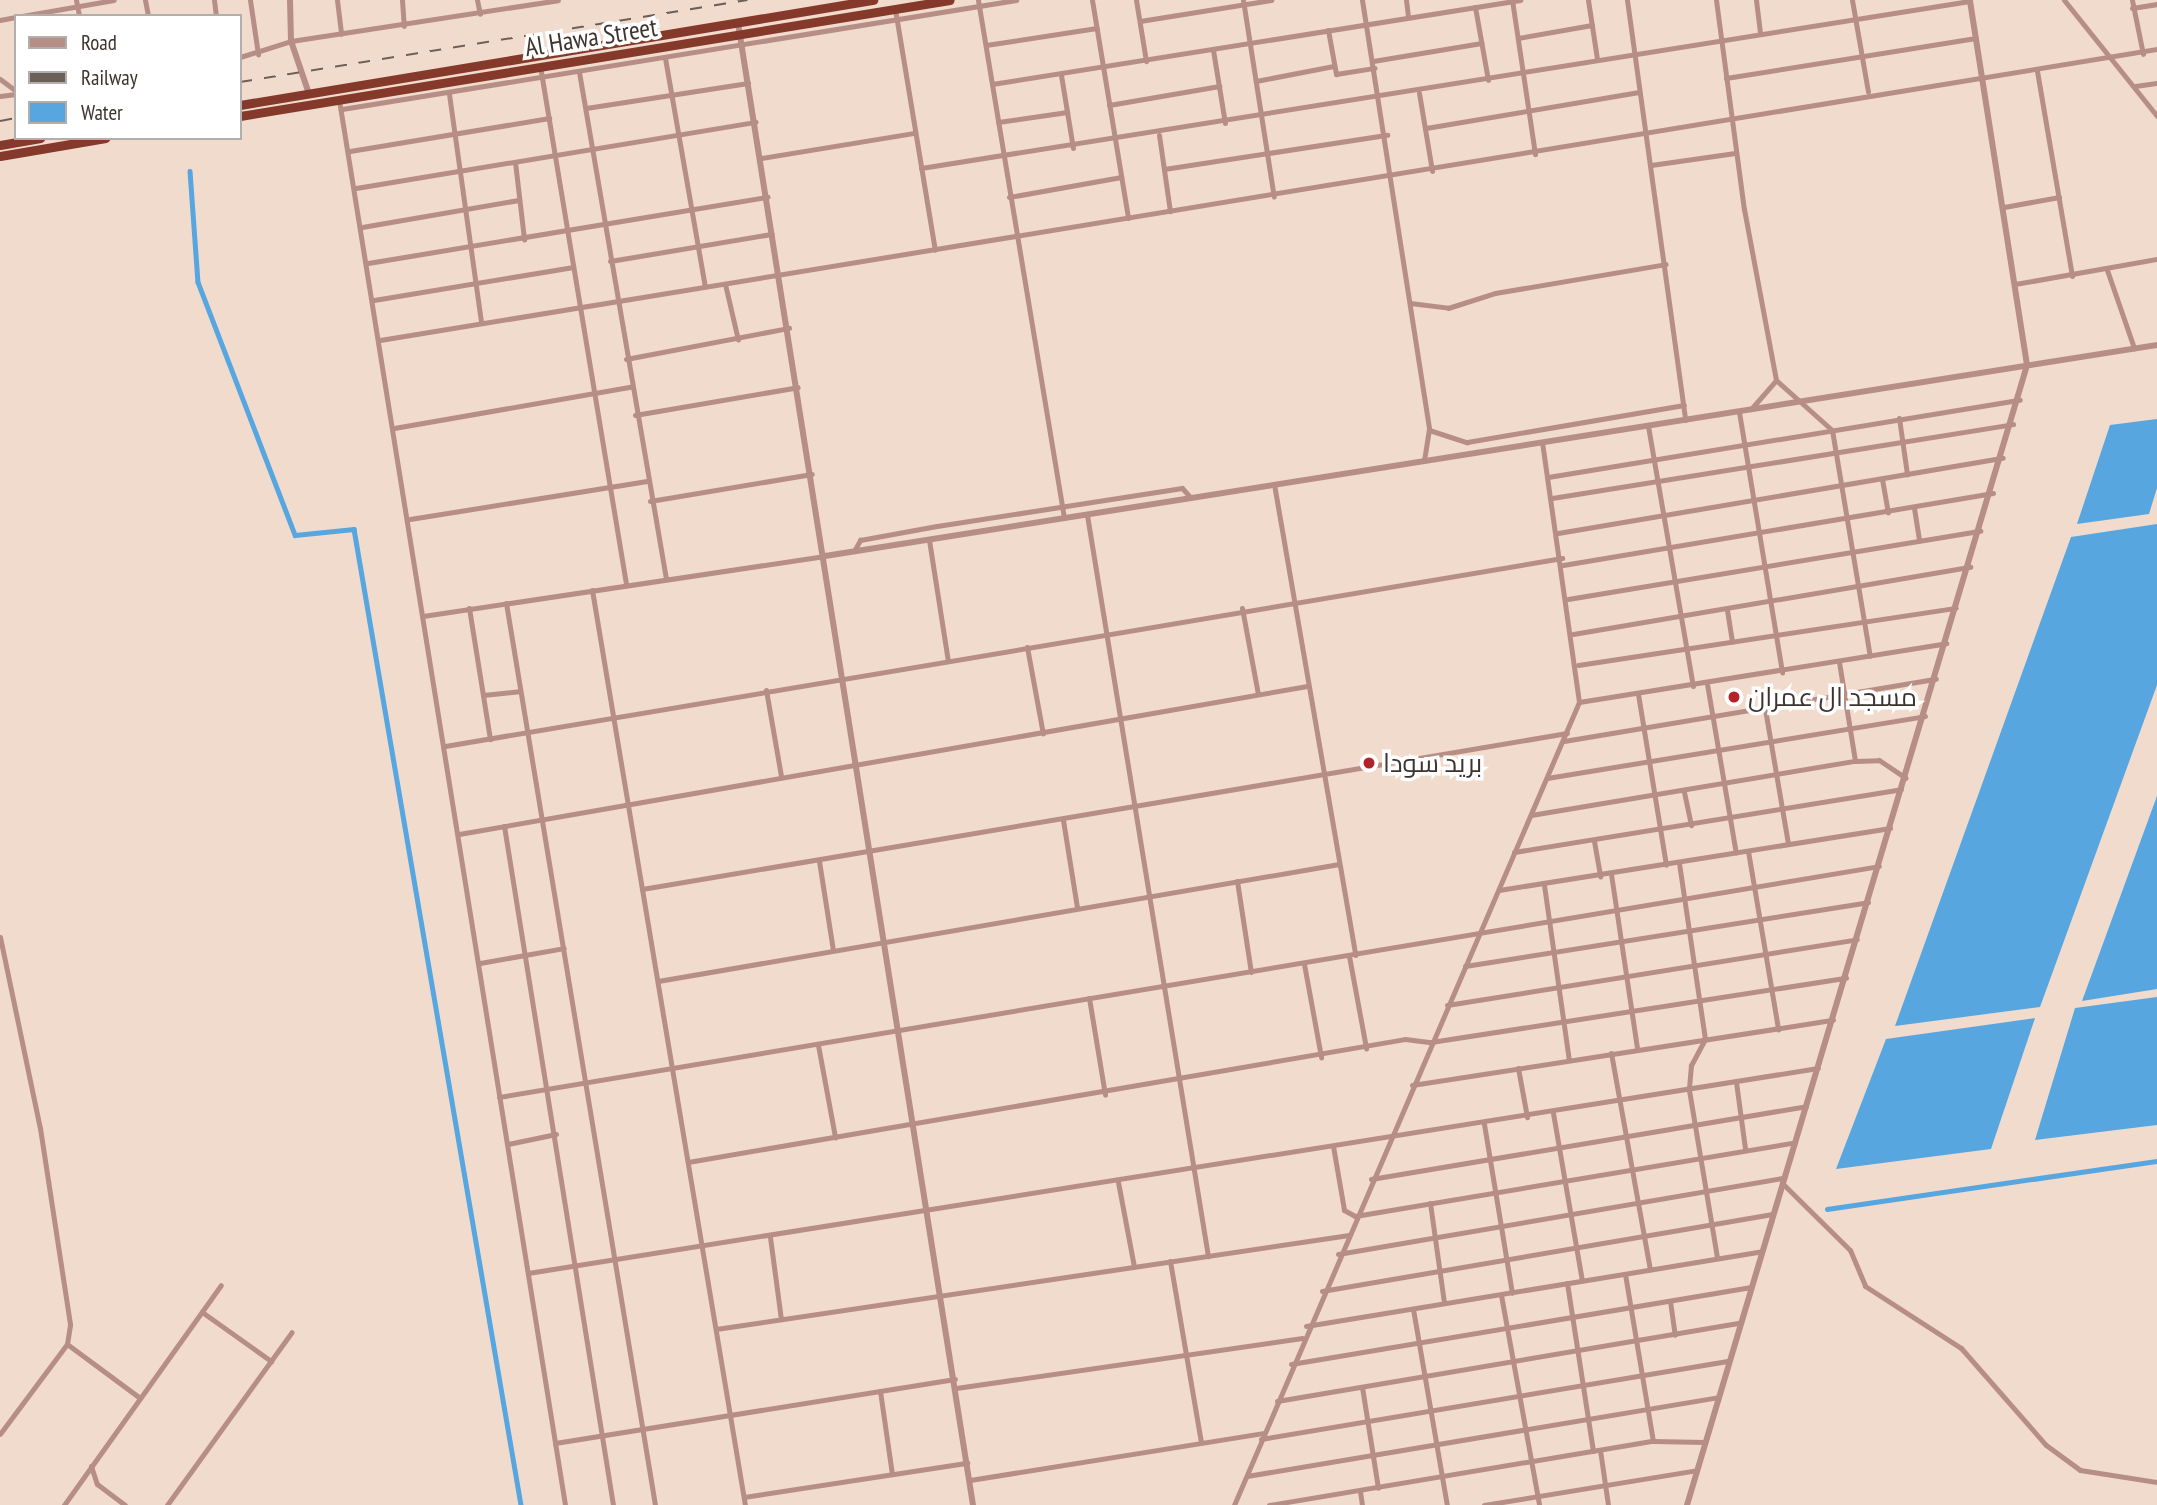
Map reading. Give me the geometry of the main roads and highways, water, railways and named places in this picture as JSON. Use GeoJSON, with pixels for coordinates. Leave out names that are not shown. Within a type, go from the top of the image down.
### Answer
{"type":"FeatureCollection","features":[{"type":"Feature","properties":{"kind":"highway","name":"Al Hawa Street"},"geometry":{"type":"LineString","coordinates":[[242,105],[873,0]]}},
{"type":"Feature","properties":{"kind":"highway","name":"Al Hawa Street"},"geometry":{"type":"LineString","coordinates":[[242,116],[340,105],[540,66],[950,0]]}},
{"type":"Feature","properties":{"kind":"highway"},"geometry":{"type":"LineString","coordinates":[[0,145],[29,140]]}},
{"type":"Feature","properties":{"kind":"highway"},"geometry":{"type":"LineString","coordinates":[[0,156],[93,140]]}},
{"type":"Feature","properties":{"kind":"water"},"geometry":{"type":"Polygon","coordinates":[[[2157,419],[2157,488],[2149,514],[2077,524],[2110,425],[2157,419]]]}},
{"type":"Feature","properties":{"kind":"water"},"geometry":{"type":"Polygon","coordinates":[[[2157,524],[2157,685],[2040,1007],[1895,1026],[2071,537],[2157,524]]]}},
{"type":"Feature","properties":{"kind":"water"},"geometry":{"type":"Polygon","coordinates":[[[2157,796],[2157,989],[2082,1001],[2157,796]]]}},
{"type":"Feature","properties":{"kind":"water"},"geometry":{"type":"Polygon","coordinates":[[[2157,997],[2157,1125],[2035,1140],[2075,1008],[2157,997]]]}},
{"type":"Feature","properties":{"kind":"water"},"geometry":{"type":"Polygon","coordinates":[[[2035,1018],[1991,1149],[1836,1169],[1886,1039],[2035,1018]]]}},
{"type":"Feature","properties":{"kind":"waterway"},"geometry":{"type":"LineString","coordinates":[[190,171],[198,282],[295,535],[354,529],[521,1505]]}},
{"type":"Feature","properties":{"kind":"waterway"},"geometry":{"type":"LineString","coordinates":[[1827,1209],[2157,1161]]}},
{"type":"Feature","properties":{"kind":"railway"},"geometry":{"type":"LineString","coordinates":[[242,82],[747,0]]}},
{"type":"Feature","properties":{"kind":"railway"},"geometry":{"type":"LineString","coordinates":[[0,121],[14,118]]}},
{"type":"Feature","properties":{"kind":"place","name":"مسجد ال عمران"},"geometry":{"type":"Point","coordinates":[1734,697]}},
{"type":"Feature","properties":{"kind":"place","name":"بريد سودا"},"geometry":{"type":"Point","coordinates":[1369,763]}}]}
